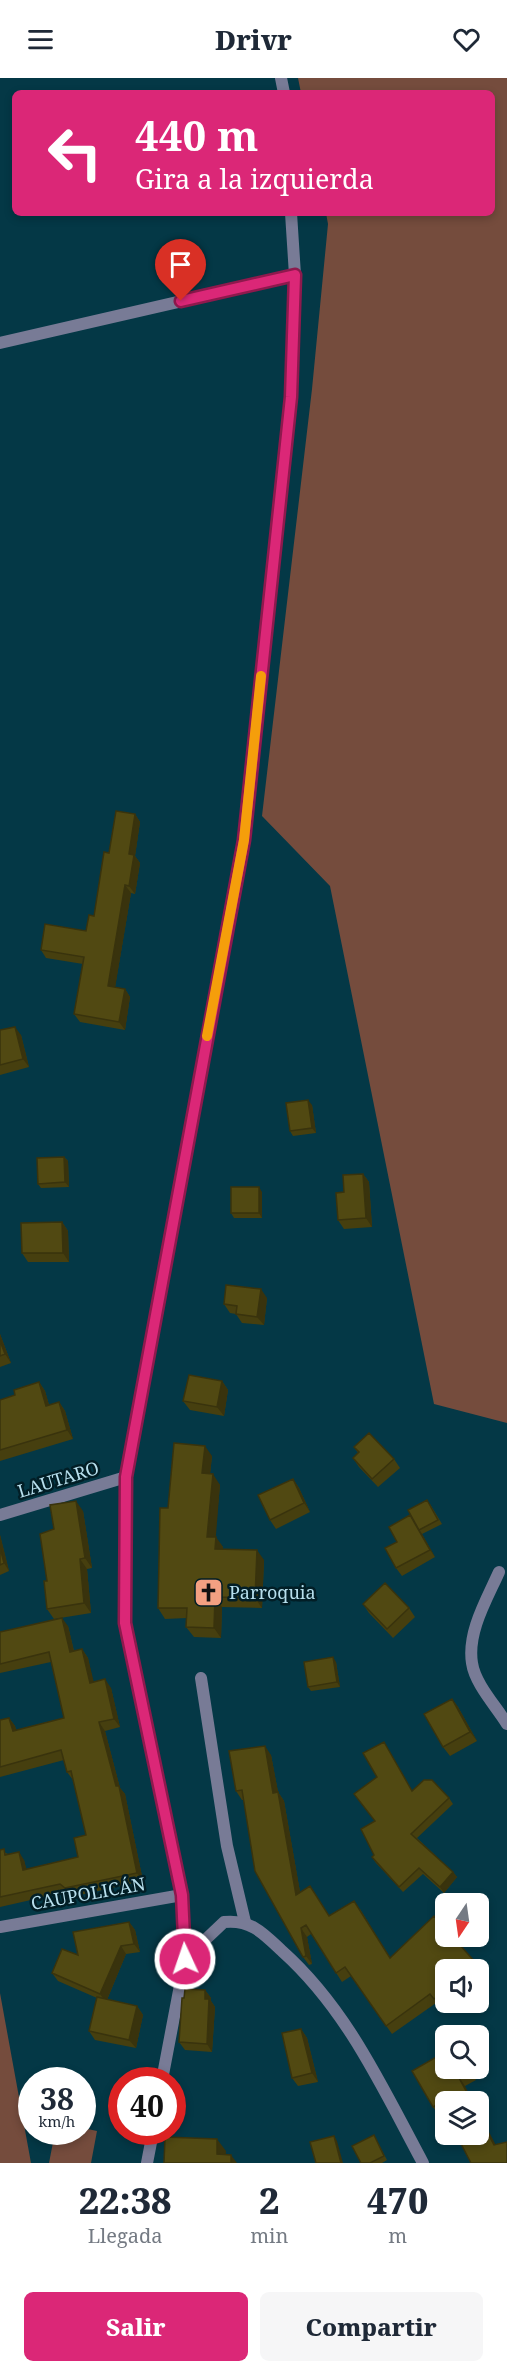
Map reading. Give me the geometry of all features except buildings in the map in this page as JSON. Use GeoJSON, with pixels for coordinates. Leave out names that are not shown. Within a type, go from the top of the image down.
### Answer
{"type":"FeatureCollection","features":[{"type":"Feature","properties":{"kind":"street"},"geometry":{"type":"LineString","coordinates":[[164,2067],[185,1959],[182,1895],[125,1623],[126,1477],[244,840],[291,397],[295,275],[291,216]]}},
{"type":"Feature","properties":{"kind":"street"},"geometry":{"type":"LineString","coordinates":[[0,343],[295,275]]}},
{"type":"Feature","properties":{"kind":"street","name":"LAUTARO"},"geometry":{"type":"LineString","coordinates":[[0,1515],[126,1477]]}},
{"type":"Feature","properties":{"kind":"street"},"geometry":{"type":"LineString","coordinates":[[499,1572],[476,1626],[472,1664],[507,1724]]}},
{"type":"Feature","properties":{"kind":"street"},"geometry":{"type":"LineString","coordinates":[[201,1678],[227,1846],[245,1922]]}},
{"type":"Feature","properties":{"kind":"street","name":"CAUPOLICÁN"},"geometry":{"type":"LineString","coordinates":[[0,1927],[182,1895]]}},
{"type":"Feature","properties":{"kind":"street"},"geometry":{"type":"LineString","coordinates":[[185,1959],[224,1922],[245,1922],[263,1933],[311,1977],[358,2041],[423,2163]]}},
{"type":"Feature","properties":{"kind":"street"},"geometry":{"type":"LineString","coordinates":[[147,2163],[150,2145]]}},
{"type":"Feature","properties":{"kind":"shaded area"},"geometry":{"type":"Polygon","coordinates":[[[298,78],[507,78],[507,1423],[434,1404],[330,886],[262,816],[312,389],[328,224],[327,216],[495,216],[495,90],[300,90],[298,78]]]}},
{"type":"Feature","properties":{"kind":"shaded area"},"geometry":{"type":"Polygon","coordinates":[[[0,1993],[18,2092],[18,2145],[28,2145],[31,2163],[0,2163],[0,1993]]]}},
{"type":"Feature","properties":{"kind":"shaded area"},"geometry":{"type":"Polygon","coordinates":[[[52,2145],[94,2145],[91,2163],[49,2163],[52,2145]]]}},
{"type":"Feature","properties":{"kind":"slow traffic"},"geometry":{"type":"LineString","coordinates":[[207,1036],[244,840],[261,676]]}},
{"type":"Feature","properties":{"kind":"place","name":"Parroquia"},"geometry":{"type":"Point","coordinates":[208,1592]}},
{"type":"Feature","properties":{"kind":"route"},"geometry":{"type":"LineString","coordinates":[[181,301],[295,275],[291,397],[244,840],[126,1477],[125,1623],[182,1895],[185,1959]]}}]}
